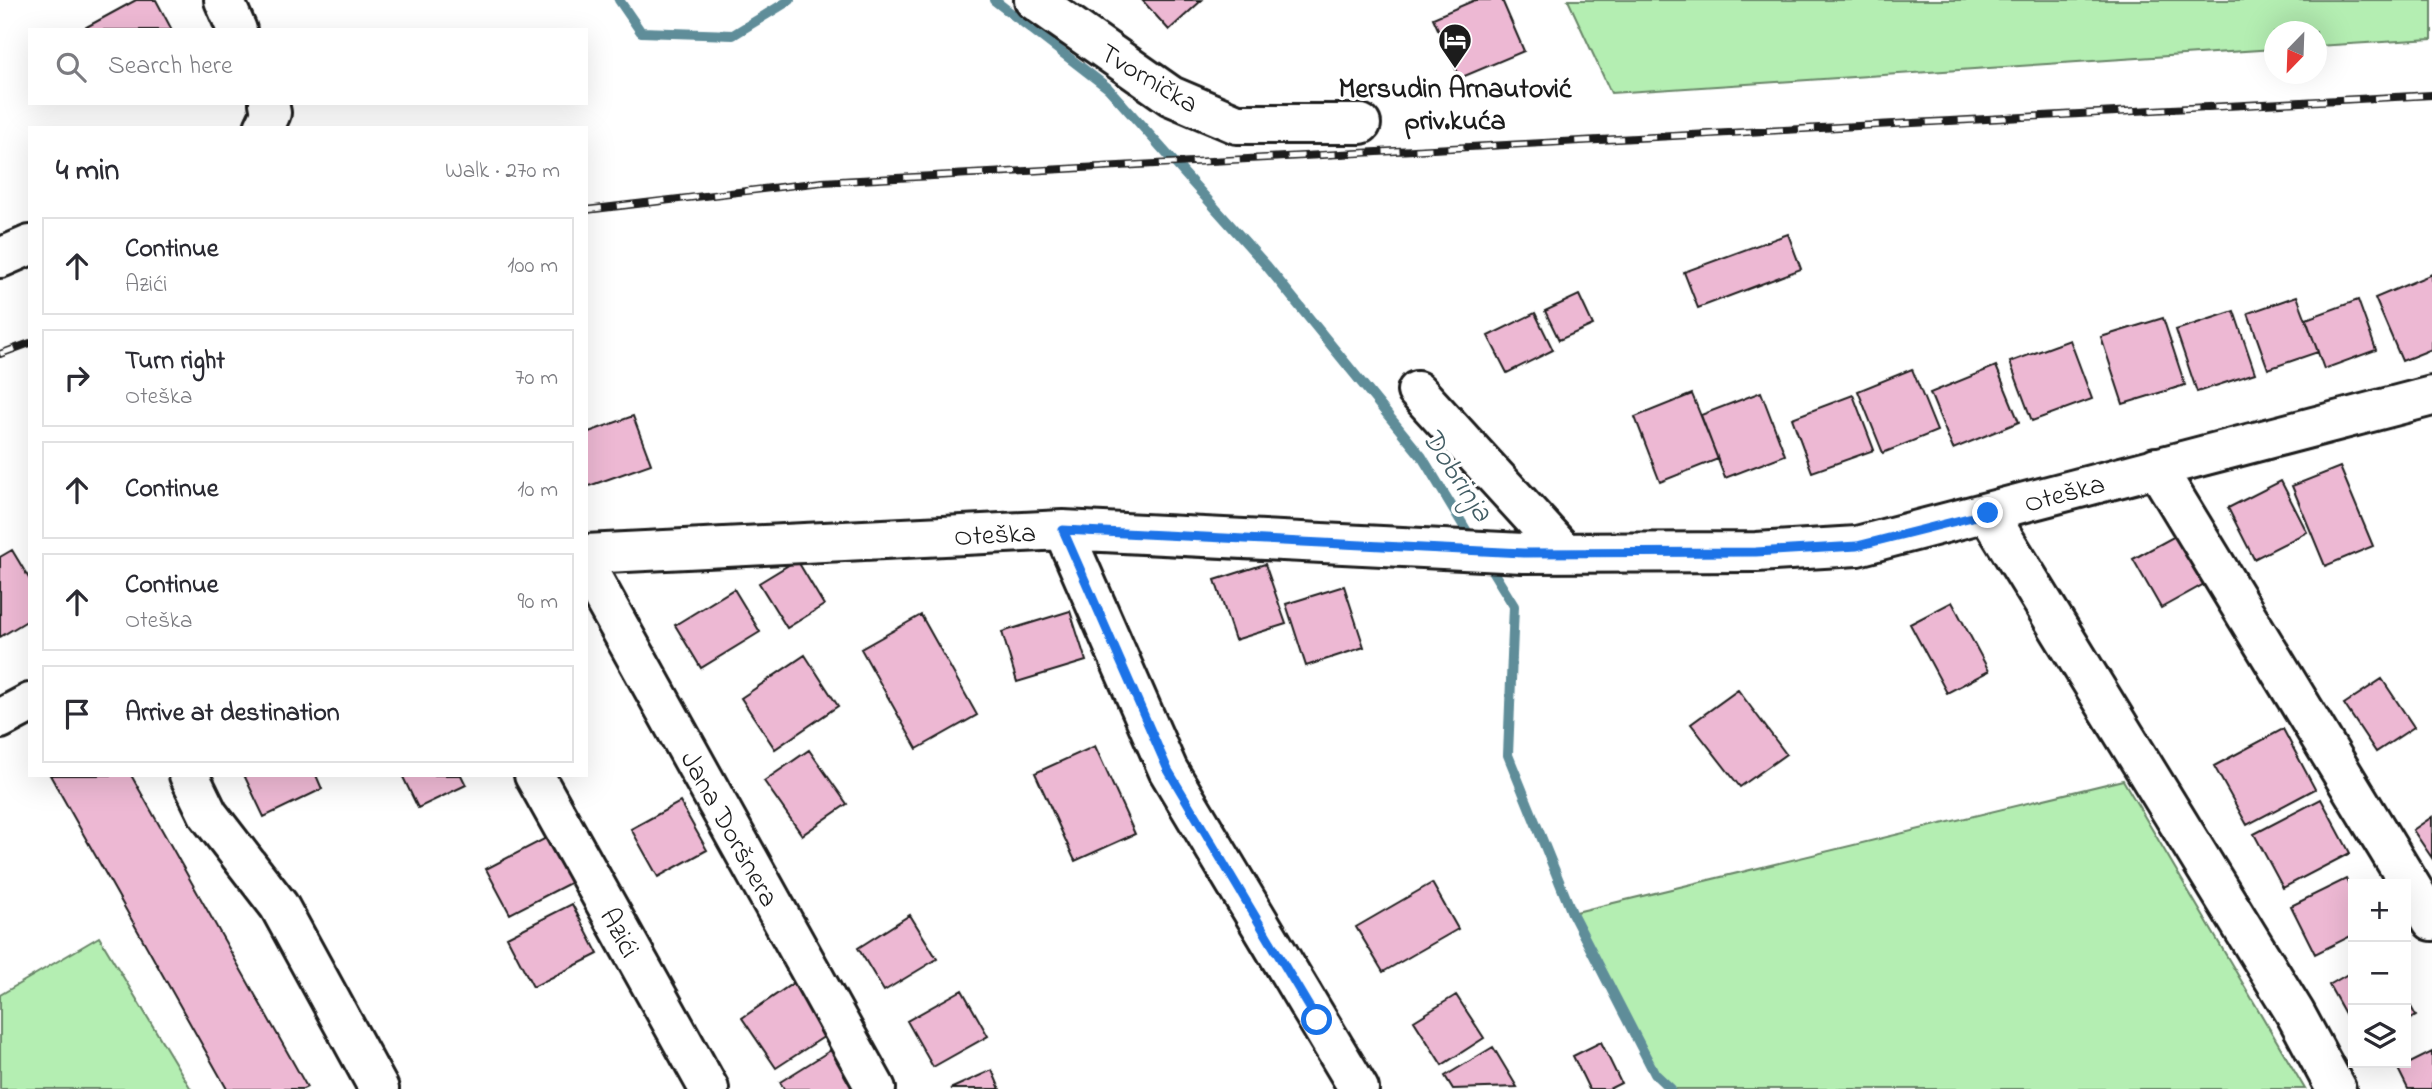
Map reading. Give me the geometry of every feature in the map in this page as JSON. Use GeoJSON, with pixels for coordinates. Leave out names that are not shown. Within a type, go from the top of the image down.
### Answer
{"type":"FeatureCollection","features":[{"type":"Feature","properties":{"kind":"street"},"geometry":{"type":"LineString","coordinates":[[223,0],[236,28]]}},
{"type":"Feature","properties":{"kind":"street","name":"Tvornička"},"geometry":{"type":"LineString","coordinates":[[1034,0],[1171,96],[1237,124],[1361,124]]}},
{"type":"Feature","properties":{"kind":"street"},"geometry":{"type":"LineString","coordinates":[[265,126],[271,113],[269,105]]}},
{"type":"Feature","properties":{"kind":"street"},"geometry":{"type":"LineString","coordinates":[[0,258],[28,246]]}},
{"type":"Feature","properties":{"kind":"street"},"geometry":{"type":"LineString","coordinates":[[1417,391],[1564,553]]}},
{"type":"Feature","properties":{"kind":"street","name":"Oteška"},"geometry":{"type":"LineString","coordinates":[[588,554],[1063,530],[1523,553],[1756,552],[1857,546],[2432,396]]}},
{"type":"Feature","properties":{"kind":"street"},"geometry":{"type":"LineString","coordinates":[[2156,467],[2432,920]]}},
{"type":"Feature","properties":{"kind":"street"},"geometry":{"type":"LineString","coordinates":[[1988,513],[2295,1013],[2336,1089]]}},
{"type":"Feature","properties":{"kind":"street"},"geometry":{"type":"LineString","coordinates":[[1063,530],[1168,770],[1359,1089]]}},
{"type":"Feature","properties":{"kind":"street","name":"Jana Doršnera"},"geometry":{"type":"LineString","coordinates":[[588,571],[876,1089]]}},
{"type":"Feature","properties":{"kind":"street"},"geometry":{"type":"LineString","coordinates":[[0,719],[28,704]]}},
{"type":"Feature","properties":{"kind":"street"},"geometry":{"type":"LineString","coordinates":[[191,777],[208,814],[279,906],[379,1089]]}},
{"type":"Feature","properties":{"kind":"street","name":"Azići"},"geometry":{"type":"LineString","coordinates":[[535,777],[709,1089]]}},
{"type":"Feature","properties":{"kind":"green space"},"geometry":{"type":"Polygon","coordinates":[[[1568,0],[2432,0],[2432,39],[2327,45],[2327,21],[2264,21],[2264,50],[1611,93],[1568,0]]]}},
{"type":"Feature","properties":{"kind":"green space"},"geometry":{"type":"Polygon","coordinates":[[[2123,780],[2305,1089],[1671,1089],[1655,1074],[1572,913],[2123,780]]]}},
{"type":"Feature","properties":{"kind":"green space"},"geometry":{"type":"Polygon","coordinates":[[[99,937],[191,1089],[0,1089],[0,995],[99,937]]]}},
{"type":"Feature","properties":{"kind":"building"},"geometry":{"type":"Polygon","coordinates":[[[136,0],[156,0],[171,28],[85,28],[136,0]]]}},
{"type":"Feature","properties":{"kind":"building"},"geometry":{"type":"Polygon","coordinates":[[[1142,0],[1202,0],[1169,30],[1142,0]]]}},
{"type":"Feature","properties":{"kind":"building"},"geometry":{"type":"Polygon","coordinates":[[[1475,0],[1502,0],[1524,51],[1460,78],[1433,18],[1475,0]]]}},
{"type":"Feature","properties":{"kind":"building"},"geometry":{"type":"Polygon","coordinates":[[[1788,234],[1801,269],[1698,308],[1684,272],[1788,234]]]}},
{"type":"Feature","properties":{"kind":"building"},"geometry":{"type":"Polygon","coordinates":[[[2432,274],[2432,349],[2402,361],[2375,298],[2432,274]]]}},
{"type":"Feature","properties":{"kind":"building"},"geometry":{"type":"Polygon","coordinates":[[[1579,295],[1593,325],[1559,340],[1545,311],[1579,295]]]}},
{"type":"Feature","properties":{"kind":"building"},"geometry":{"type":"Polygon","coordinates":[[[2297,296],[2318,352],[2268,369],[2248,313],[2297,296]]]}},
{"type":"Feature","properties":{"kind":"building"},"geometry":{"type":"Polygon","coordinates":[[[2358,300],[2376,350],[2324,369],[2306,319],[2358,300]]]}},
{"type":"Feature","properties":{"kind":"building"},"geometry":{"type":"Polygon","coordinates":[[[2234,311],[2255,373],[2197,392],[2176,330],[2234,311]]]}},
{"type":"Feature","properties":{"kind":"building"},"geometry":{"type":"Polygon","coordinates":[[[1535,313],[1553,350],[1507,373],[1488,336],[1535,313]]]}},
{"type":"Feature","properties":{"kind":"building"},"geometry":{"type":"Polygon","coordinates":[[[2163,318],[2185,385],[2123,404],[2101,337],[2163,318]]]}},
{"type":"Feature","properties":{"kind":"building"},"geometry":{"type":"Polygon","coordinates":[[[2070,340],[2092,399],[2032,421],[2010,362],[2070,340]]]}},
{"type":"Feature","properties":{"kind":"building"},"geometry":{"type":"Polygon","coordinates":[[[1996,366],[2019,422],[1953,449],[1930,393],[1996,366]]]}},
{"type":"Feature","properties":{"kind":"building"},"geometry":{"type":"Polygon","coordinates":[[[1912,369],[1937,431],[1883,453],[1858,391],[1912,369]]]}},
{"type":"Feature","properties":{"kind":"building"},"geometry":{"type":"Polygon","coordinates":[[[1761,392],[1785,455],[1725,478],[1701,415],[1761,392]]]}},
{"type":"Feature","properties":{"kind":"building"},"geometry":{"type":"Polygon","coordinates":[[[1692,394],[1718,459],[1660,482],[1635,417],[1692,394]]]}},
{"type":"Feature","properties":{"kind":"building"},"geometry":{"type":"Polygon","coordinates":[[[1853,395],[1874,450],[1812,472],[1792,418],[1853,395]]]}},
{"type":"Feature","properties":{"kind":"building"},"geometry":{"type":"Polygon","coordinates":[[[633,416],[651,464],[588,486],[588,432],[633,416]]]}},
{"type":"Feature","properties":{"kind":"building"},"geometry":{"type":"Polygon","coordinates":[[[2340,467],[2373,546],[2325,566],[2292,486],[2340,467]]]}},
{"type":"Feature","properties":{"kind":"building"},"geometry":{"type":"Polygon","coordinates":[[[2281,481],[2307,532],[2254,559],[2228,508],[2281,481]]]}},
{"type":"Feature","properties":{"kind":"building"},"geometry":{"type":"Polygon","coordinates":[[[2186,530],[2213,579],[2161,608],[2133,559],[2186,530]]]}},
{"type":"Feature","properties":{"kind":"building"},"geometry":{"type":"Polygon","coordinates":[[[12,550],[28,577],[28,620],[0,637],[0,557],[12,550]]]}},
{"type":"Feature","properties":{"kind":"building"},"geometry":{"type":"Polygon","coordinates":[[[797,560],[824,605],[787,628],[759,583],[797,560]]]}},
{"type":"Feature","properties":{"kind":"building"},"geometry":{"type":"Polygon","coordinates":[[[1265,564],[1286,624],[1235,640],[1215,580],[1265,564]]]}},
{"type":"Feature","properties":{"kind":"building"},"geometry":{"type":"Polygon","coordinates":[[[1344,586],[1364,647],[1306,666],[1286,604],[1344,586]]]}},
{"type":"Feature","properties":{"kind":"building"},"geometry":{"type":"Polygon","coordinates":[[[734,589],[760,632],[701,668],[675,625],[734,589]]]}},
{"type":"Feature","properties":{"kind":"building"},"geometry":{"type":"Polygon","coordinates":[[[1952,602],[1989,671],[1947,693],[1910,624],[1952,602]]]}},
{"type":"Feature","properties":{"kind":"building"},"geometry":{"type":"Polygon","coordinates":[[[1070,611],[1086,661],[1017,682],[1002,632],[1070,611]]]}},
{"type":"Feature","properties":{"kind":"building"},"geometry":{"type":"Polygon","coordinates":[[[921,615],[977,715],[917,749],[861,649],[921,615]]]}},
{"type":"Feature","properties":{"kind":"building"},"geometry":{"type":"Polygon","coordinates":[[[805,655],[838,706],[775,749],[741,698],[805,655]]]}},
{"type":"Feature","properties":{"kind":"building"},"geometry":{"type":"Polygon","coordinates":[[[2382,679],[2414,727],[2376,752],[2344,704],[2382,679]]]}},
{"type":"Feature","properties":{"kind":"building"},"geometry":{"type":"Polygon","coordinates":[[[1738,690],[1786,754],[1740,787],[1691,724],[1738,690]]]}},
{"type":"Feature","properties":{"kind":"building"},"geometry":{"type":"Polygon","coordinates":[[[2283,729],[2315,789],[2247,825],[2214,766],[2283,729]]]}},
{"type":"Feature","properties":{"kind":"building"},"geometry":{"type":"Polygon","coordinates":[[[1095,746],[1135,834],[1075,861],[1035,773],[1095,746]]]}},
{"type":"Feature","properties":{"kind":"building"},"geometry":{"type":"Polygon","coordinates":[[[809,750],[847,804],[802,835],[764,781],[809,750]]]}},
{"type":"Feature","properties":{"kind":"building"},"geometry":{"type":"Polygon","coordinates":[[[51,777],[132,777],[307,1087],[227,1089],[51,777]]]}},
{"type":"Feature","properties":{"kind":"building"},"geometry":{"type":"Polygon","coordinates":[[[245,777],[317,777],[322,789],[264,817],[245,777]]]}},
{"type":"Feature","properties":{"kind":"building"},"geometry":{"type":"Polygon","coordinates":[[[403,777],[462,777],[466,785],[418,808],[403,777]]]}},
{"type":"Feature","properties":{"kind":"building"},"geometry":{"type":"Polygon","coordinates":[[[2321,799],[2350,853],[2283,888],[2254,834],[2321,799]]]}},
{"type":"Feature","properties":{"kind":"building"},"geometry":{"type":"Polygon","coordinates":[[[680,802],[707,850],[658,877],[631,829],[680,802]]]}},
{"type":"Feature","properties":{"kind":"building"},"geometry":{"type":"Polygon","coordinates":[[[2432,817],[2432,858],[2413,830],[2432,817]]]}},
{"type":"Feature","properties":{"kind":"building"},"geometry":{"type":"Polygon","coordinates":[[[548,837],[572,882],[510,914],[486,869],[548,837]]]}},
{"type":"Feature","properties":{"kind":"building"},"geometry":{"type":"Polygon","coordinates":[[[2346,879],[2348,938],[2315,954],[2291,906],[2346,879]]]}},
{"type":"Feature","properties":{"kind":"building"},"geometry":{"type":"Polygon","coordinates":[[[1432,883],[1458,929],[1383,972],[1356,927],[1432,883]]]}},
{"type":"Feature","properties":{"kind":"building"},"geometry":{"type":"Polygon","coordinates":[[[572,904],[598,954],[533,987],[507,937],[572,904]]]}},
{"type":"Feature","properties":{"kind":"building"},"geometry":{"type":"Polygon","coordinates":[[[910,915],[937,959],[884,991],[858,948],[910,915]]]}},
{"type":"Feature","properties":{"kind":"building"},"geometry":{"type":"Polygon","coordinates":[[[2348,974],[2348,1019],[2329,985],[2348,974]]]}},
{"type":"Feature","properties":{"kind":"building"},"geometry":{"type":"Polygon","coordinates":[[[802,977],[836,1029],[776,1068],[742,1018],[802,977]]]}},
{"type":"Feature","properties":{"kind":"building"},"geometry":{"type":"Polygon","coordinates":[[[962,990],[988,1036],[933,1067],[907,1021],[962,990]]]}},
{"type":"Feature","properties":{"kind":"building"},"geometry":{"type":"Polygon","coordinates":[[[1456,995],[1484,1038],[1442,1065],[1414,1021],[1456,995]]]}},
{"type":"Feature","properties":{"kind":"building"},"geometry":{"type":"Polygon","coordinates":[[[1601,1042],[1621,1083],[1609,1089],[1589,1089],[1573,1056],[1601,1042]]]}},
{"type":"Feature","properties":{"kind":"building"},"geometry":{"type":"Polygon","coordinates":[[[839,1045],[868,1089],[784,1089],[780,1082],[839,1045]]]}},
{"type":"Feature","properties":{"kind":"building"},"geometry":{"type":"Polygon","coordinates":[[[1493,1047],[1517,1087],[1453,1089],[1445,1076],[1493,1047]]]}},
{"type":"Feature","properties":{"kind":"building"},"geometry":{"type":"Polygon","coordinates":[[[2432,1052],[2432,1089],[2408,1089],[2398,1069],[2411,1068],[2411,1062],[2432,1052]]]}},
{"type":"Feature","properties":{"kind":"building"},"geometry":{"type":"Polygon","coordinates":[[[992,1070],[1000,1089],[950,1089],[992,1070]]]}},
{"type":"Feature","properties":{"kind":"waterway","name":"Dobrinja"},"geometry":{"type":"LineString","coordinates":[[619,0],[641,32],[733,35],[790,0]]}},
{"type":"Feature","properties":{"kind":"waterway","name":"Dobrinja"},"geometry":{"type":"LineString","coordinates":[[994,0],[1108,88],[1266,265],[1422,457],[1474,543]]}},
{"type":"Feature","properties":{"kind":"waterway","name":"Dobrinja"},"geometry":{"type":"LineString","coordinates":[[1485,559],[1514,606],[1508,755],[1572,913],[1655,1074],[1671,1089]]}},
{"type":"Feature","properties":{"kind":"railway"},"geometry":{"type":"LineString","coordinates":[[588,210],[822,182],[2432,95]]}},
{"type":"Feature","properties":{"kind":"railway"},"geometry":{"type":"LineString","coordinates":[[0,354],[28,344]]}},
{"type":"Feature","properties":{"kind":"place","name":"Mersudin Arnautović priv.kuća"},"geometry":{"type":"Point","coordinates":[1455,70]}},
{"type":"Feature","properties":{"kind":"route"},"geometry":{"type":"LineString","coordinates":[[1317,1020],[1168,770],[1063,530],[1523,553],[1756,552],[1857,546],[1988,513]]}}]}
